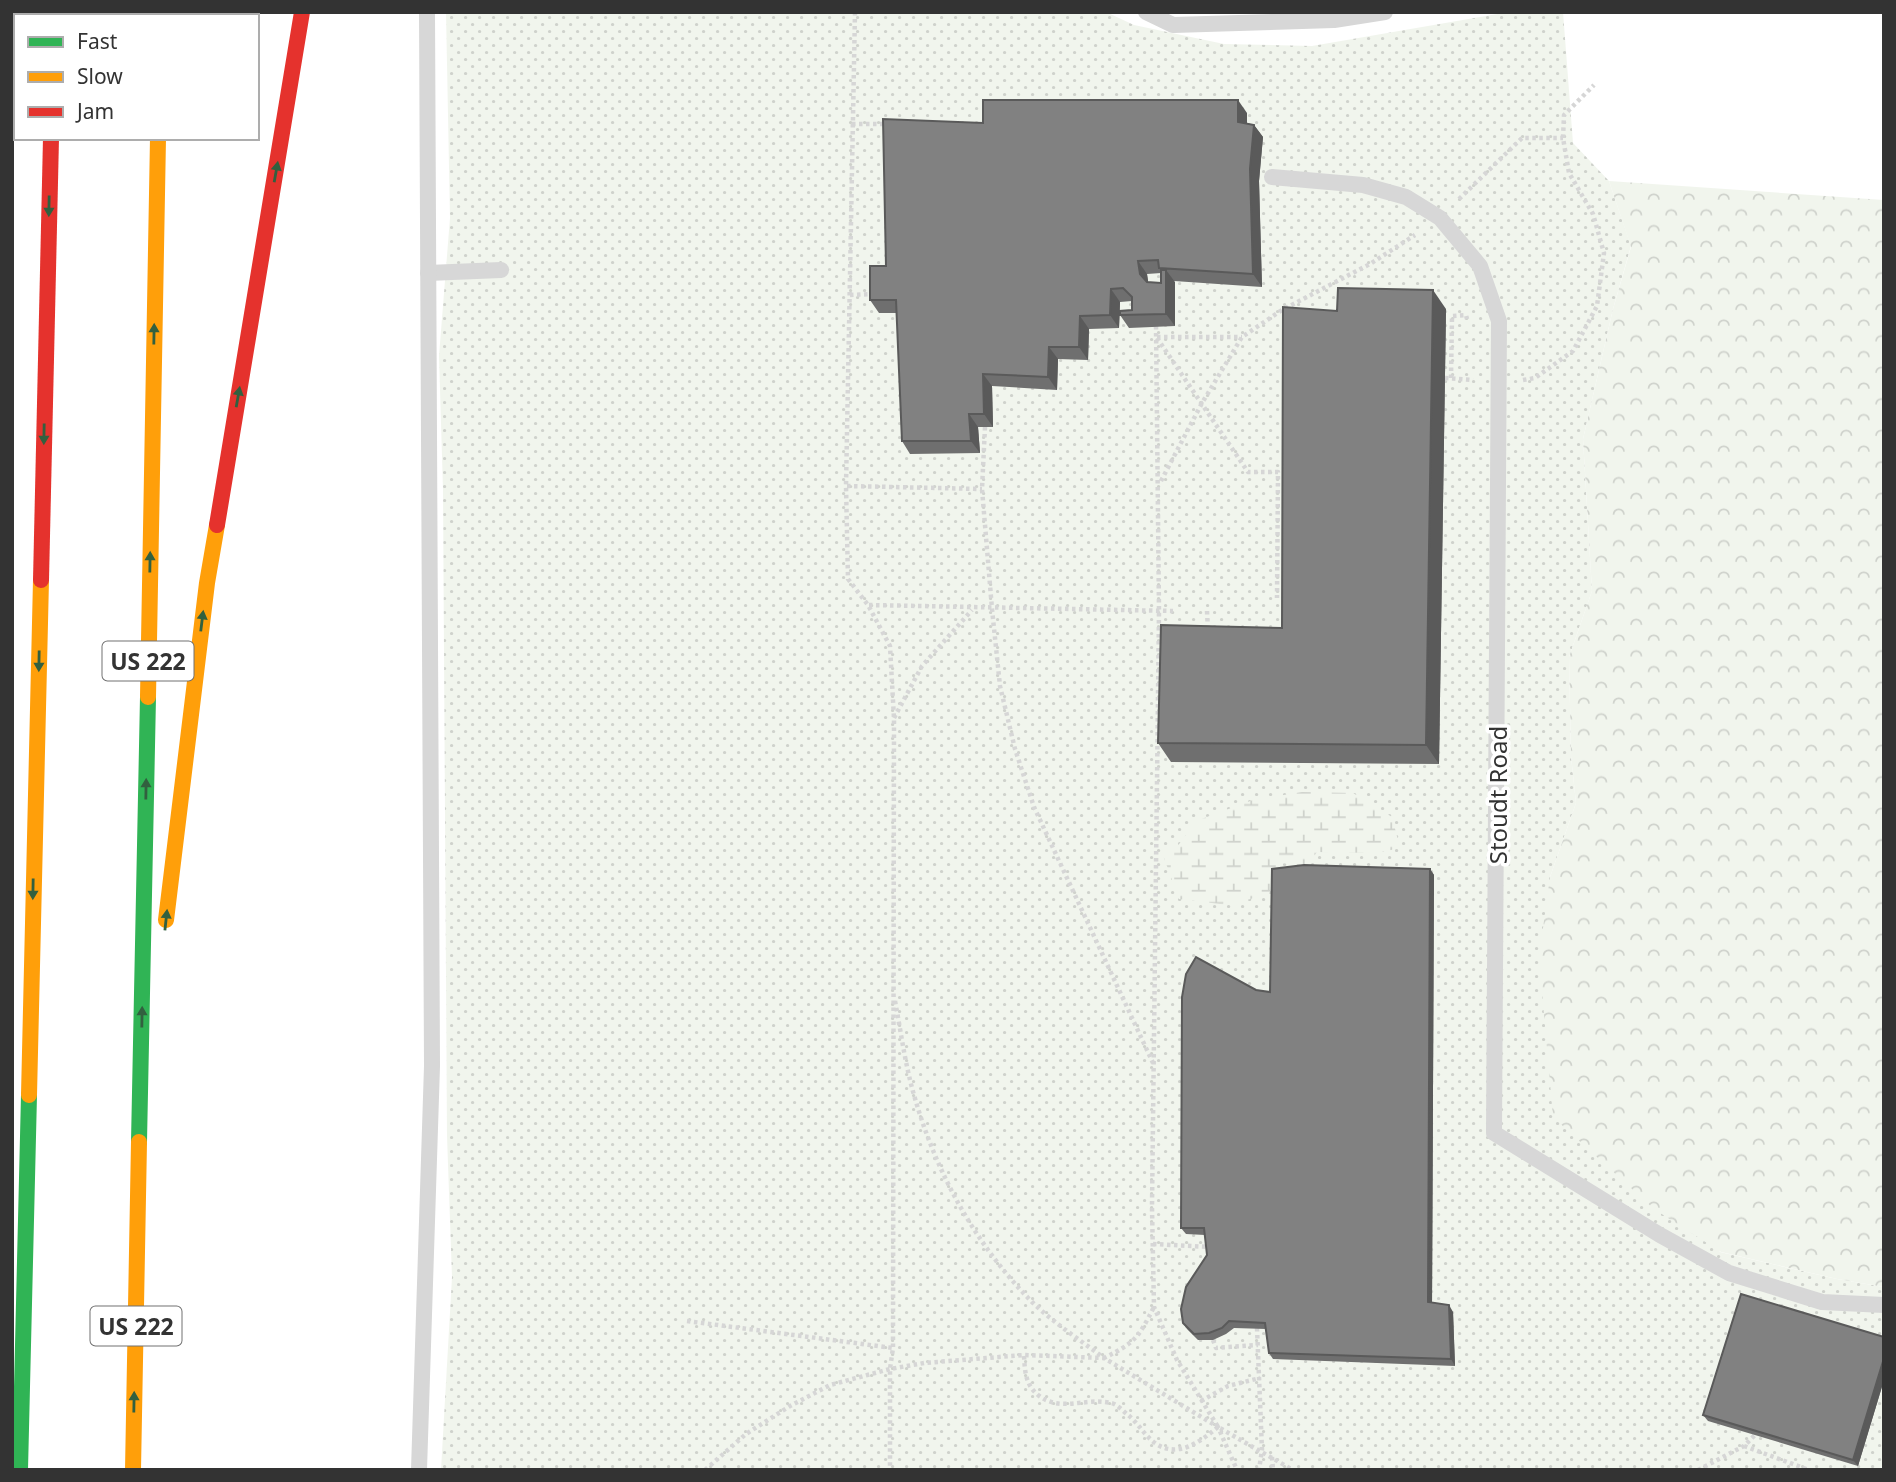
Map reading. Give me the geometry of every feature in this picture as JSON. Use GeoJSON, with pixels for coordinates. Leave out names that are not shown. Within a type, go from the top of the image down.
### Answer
{"type":"FeatureCollection","features":[{"type":"Feature","properties":{"kind":"highway"},"geometry":{"type":"LineString","coordinates":[[164,936],[206,583],[302,12]]}},
{"type":"Feature","properties":{"kind":"highway"},"geometry":{"type":"LineString","coordinates":[[20,1470],[51,140]]}},
{"type":"Feature","properties":{"kind":"highway","name":"US 222"},"geometry":{"type":"LineString","coordinates":[[133,1470],[158,140]]}},
{"type":"Feature","properties":{"kind":"highway"},"geometry":{"type":"LineString","coordinates":[[138,1183],[159,990]]}},
{"type":"Feature","properties":{"kind":"highway"},"geometry":{"type":"LineString","coordinates":[[12,1168],[21,1414]]}},
{"type":"Feature","properties":{"kind":"lane"},"geometry":{"type":"LineString","coordinates":[[419,1470],[432,1066],[427,12]]}},
{"type":"Feature","properties":{"kind":"lane"},"geometry":{"type":"LineString","coordinates":[[1146,12],[1173,25],[1334,20],[1385,12]]}},
{"type":"Feature","properties":{"kind":"lane","name":"Stoudt Road"},"geometry":{"type":"LineString","coordinates":[[1272,177],[1363,185],[1406,197],[1440,218],[1480,266],[1499,321],[1494,1133],[1660,1236],[1729,1273],[1822,1302],[1884,1305]]}},
{"type":"Feature","properties":{"kind":"lane"},"geometry":{"type":"LineString","coordinates":[[428,273],[501,270]]}},
{"type":"Feature","properties":{"kind":"path"},"geometry":{"type":"LineString","coordinates":[[855,12],[846,486],[848,579],[868,605],[890,646],[894,719],[893,1348],[890,1368],[890,1470]]}},
{"type":"Feature","properties":{"kind":"path"},"geometry":{"type":"LineString","coordinates":[[1500,383],[1535,378],[1573,351],[1597,306],[1604,253],[1593,214],[1569,173],[1563,138],[1564,115],[1594,85]]}},
{"type":"Feature","properties":{"kind":"path"},"geometry":{"type":"LineString","coordinates":[[852,124],[893,124]]}},
{"type":"Feature","properties":{"kind":"path"},"geometry":{"type":"LineString","coordinates":[[1160,483],[1202,403],[1242,337],[1282,310],[1370,264],[1440,218],[1522,138],[1563,138]]}},
{"type":"Feature","properties":{"kind":"path"},"geometry":{"type":"LineString","coordinates":[[850,295],[879,294]]}},
{"type":"Feature","properties":{"kind":"path"},"geometry":{"type":"LineString","coordinates":[[1469,329],[1466,315],[1452,316],[1448,378],[1470,380]]}},
{"type":"Feature","properties":{"kind":"path"},"geometry":{"type":"LineString","coordinates":[[1156,326],[1160,483],[1153,1063],[1154,1307],[1177,1360],[1218,1427],[1237,1470]]}},
{"type":"Feature","properties":{"kind":"path"},"geometry":{"type":"LineString","coordinates":[[1156,337],[1242,337]]}},
{"type":"Feature","properties":{"kind":"path"},"geometry":{"type":"LineString","coordinates":[[1156,337],[1248,472],[1278,472],[1277,598]]}},
{"type":"Feature","properties":{"kind":"path"},"geometry":{"type":"LineString","coordinates":[[985,427],[982,489],[992,609],[1000,686],[1015,749],[1034,807],[1153,1063]]}},
{"type":"Feature","properties":{"kind":"path"},"geometry":{"type":"LineString","coordinates":[[846,486],[982,489]]}},
{"type":"Feature","properties":{"kind":"path"},"geometry":{"type":"LineString","coordinates":[[868,605],[1173,611]]}},
{"type":"Feature","properties":{"kind":"path"},"geometry":{"type":"LineString","coordinates":[[894,719],[922,666],[973,609]]}},
{"type":"Feature","properties":{"kind":"path"},"geometry":{"type":"LineString","coordinates":[[1207,611],[1208,634]]}},
{"type":"Feature","properties":{"kind":"path"},"geometry":{"type":"LineString","coordinates":[[893,989],[914,1093],[926,1134],[956,1201],[990,1254],[1034,1303],[1104,1358],[1293,1470]]}},
{"type":"Feature","properties":{"kind":"path"},"geometry":{"type":"LineString","coordinates":[[1153,1244],[1210,1247]]}},
{"type":"Feature","properties":{"kind":"path"},"geometry":{"type":"LineString","coordinates":[[705,1470],[746,1434],[830,1385],[890,1368],[924,1363],[1024,1355],[1104,1358],[1138,1337],[1154,1307]]}},
{"type":"Feature","properties":{"kind":"path"},"geometry":{"type":"LineString","coordinates":[[687,1321],[893,1348]]}},
{"type":"Feature","properties":{"kind":"path"},"geometry":{"type":"LineString","coordinates":[[1257,1328],[1262,1450],[1259,1470]]}},
{"type":"Feature","properties":{"kind":"path"},"geometry":{"type":"LineString","coordinates":[[1213,1340],[1216,1348],[1258,1345]]}},
{"type":"Feature","properties":{"kind":"path"},"geometry":{"type":"LineString","coordinates":[[1024,1355],[1025,1377],[1032,1391],[1048,1403],[1114,1403],[1139,1424],[1155,1443],[1172,1450],[1188,1448],[1218,1427]]}},
{"type":"Feature","properties":{"kind":"path"},"geometry":{"type":"LineString","coordinates":[[1201,1401],[1228,1386],[1260,1378]]}},
{"type":"Feature","properties":{"kind":"path"},"geometry":{"type":"LineString","coordinates":[[1698,1470],[1744,1446],[1762,1429]]}},
{"type":"Feature","properties":{"kind":"path"},"geometry":{"type":"LineString","coordinates":[[1744,1446],[1810,1470]]}},
{"type":"Feature","properties":{"kind":"path"},"geometry":{"type":"LineString","coordinates":[[1272,1457],[1273,1470]]}},
{"type":"Feature","properties":{"kind":"green space"},"geometry":{"type":"Polygon","coordinates":[[[446,12],[1106,12],[1134,25],[1224,44],[1312,46],[1509,12],[1563,12],[1573,143],[1609,181],[1631,246],[1613,309],[1583,439],[1592,591],[1569,657],[1571,756],[1576,803],[1550,877],[1720,1252],[1884,1287],[1884,1470],[441,1470],[452,1277],[447,1136],[443,490],[439,356],[450,218],[446,12]]]}},
{"type":"Feature","properties":{"kind":"green space"},"geometry":{"type":"Polygon","coordinates":[[[1609,181],[1884,200],[1884,1287],[1721,1252],[1654,1209],[1553,1117],[1539,957],[1550,877],[1576,803],[1571,756],[1569,657],[1592,591],[1583,439],[1613,309],[1631,247],[1609,181]]]}},
{"type":"Feature","properties":{"kind":"green space"},"geometry":{"type":"Polygon","coordinates":[[[1302,792],[1353,793],[1392,817],[1400,848],[1377,853],[1317,852],[1308,865],[1280,863],[1269,894],[1228,905],[1179,899],[1163,849],[1177,847],[1196,821],[1253,800],[1302,792]]]}},
{"type":"Feature","properties":{"kind":"building"},"geometry":{"type":"Polygon","coordinates":[[[983,100],[1238,100],[1238,122],[1254,125],[1250,169],[1253,274],[1159,268],[1158,260],[1138,261],[1140,274],[1147,282],[1161,283],[1161,270],[1166,270],[1166,314],[1120,315],[1120,311],[1132,310],[1132,297],[1123,288],[1111,289],[1110,315],[1080,316],[1079,347],[1049,347],[1048,377],[983,374],[984,414],[969,414],[971,441],[902,441],[896,300],[870,300],[870,266],[886,266],[883,119],[983,123],[983,100]]]}},
{"type":"Feature","properties":{"kind":"building"},"geometry":{"type":"Polygon","coordinates":[[[1338,288],[1433,290],[1426,745],[1158,743],[1161,625],[1282,628],[1283,307],[1337,311],[1338,288]]]}},
{"type":"Feature","properties":{"kind":"building"},"geometry":{"type":"Polygon","coordinates":[[[1304,865],[1430,869],[1428,1302],[1449,1305],[1451,1359],[1269,1353],[1265,1323],[1229,1321],[1222,1328],[1209,1333],[1194,1334],[1183,1323],[1181,1309],[1186,1287],[1207,1255],[1204,1228],[1181,1228],[1182,997],[1186,974],[1196,957],[1256,990],[1270,992],[1272,869],[1304,865]]]}},
{"type":"Feature","properties":{"kind":"building"},"geometry":{"type":"Polygon","coordinates":[[[1741,1294],[1884,1337],[1884,1358],[1853,1460],[1703,1415],[1741,1294]]]}},
{"type":"Feature","properties":{"kind":"traffic: fast"},"geometry":{"type":"LineString","coordinates":[[139,1142],[148,697]]}},
{"type":"Feature","properties":{"kind":"traffic: fast"},"geometry":{"type":"LineString","coordinates":[[20,1470],[29,1095]]}},
{"type":"Feature","properties":{"kind":"traffic: slow"},"geometry":{"type":"LineString","coordinates":[[148,697],[158,140]]}},
{"type":"Feature","properties":{"kind":"traffic: slow"},"geometry":{"type":"LineString","coordinates":[[166,920],[207,583],[217,525]]}},
{"type":"Feature","properties":{"kind":"traffic: slow"},"geometry":{"type":"LineString","coordinates":[[29,1095],[41,580]]}},
{"type":"Feature","properties":{"kind":"traffic: slow"},"geometry":{"type":"LineString","coordinates":[[133,1470],[139,1142]]}},
{"type":"Feature","properties":{"kind":"traffic: jam"},"geometry":{"type":"LineString","coordinates":[[217,525],[302,12]]}},
{"type":"Feature","properties":{"kind":"traffic: jam"},"geometry":{"type":"LineString","coordinates":[[41,580],[51,140]]}}]}
